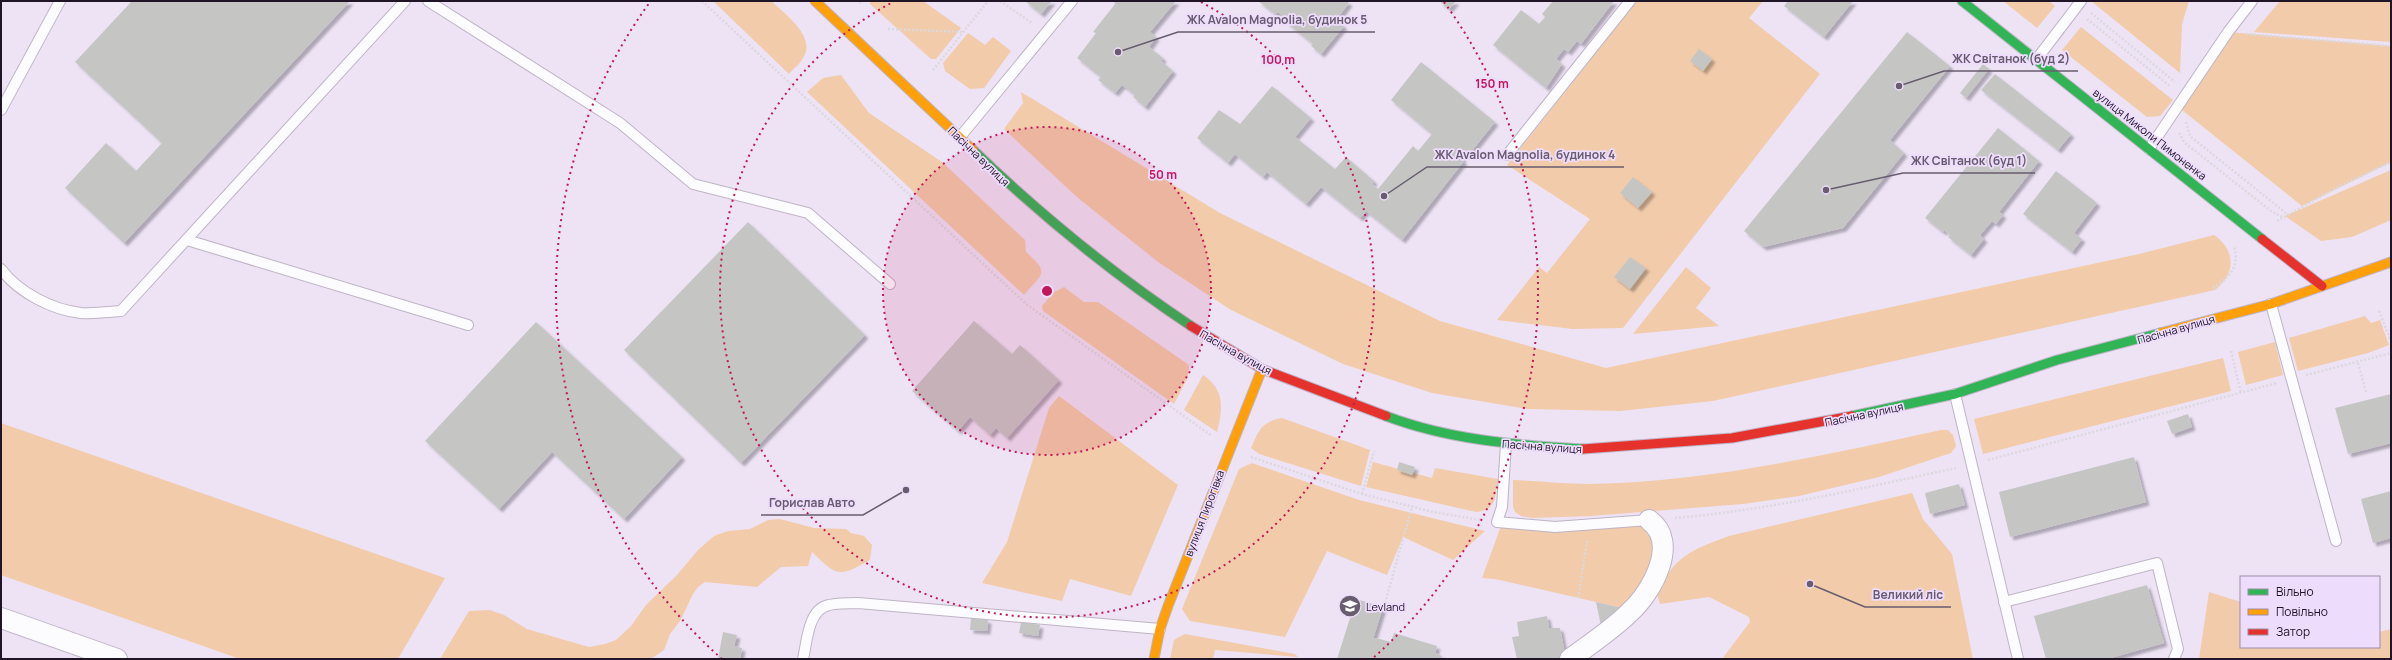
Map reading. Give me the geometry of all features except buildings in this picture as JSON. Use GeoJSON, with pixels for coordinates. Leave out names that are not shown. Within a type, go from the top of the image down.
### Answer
{"type":"FeatureCollection","features":[{"type":"Feature","properties":{"kind":"main road","name":"Пасічна вулиця"},"geometry":{"type":"LineString","coordinates":[[815,1],[1017,192],[1078,244],[1150,299],[1211,340],[1262,369],[1405,423],[1456,436],[1506,444],[1582,449],[1732,438],[1815,424],[1955,394],[2057,360],[2271,304],[2391,262]]}},
{"type":"Feature","properties":{"kind":"main road","name":"вулиця Миколи Пимоненка"},"geometry":{"type":"LineString","coordinates":[[1962,1],[2322,286]]}},
{"type":"Feature","properties":{"kind":"main road","name":"вулиця Пирогівка"},"geometry":{"type":"LineString","coordinates":[[1154,659],[1160,629],[1262,369]]}},
{"type":"Feature","properties":{"kind":"street"},"geometry":{"type":"LineString","coordinates":[[1570,659],[1630,612],[1647,592],[1656,573],[1664,546],[1661,532],[1649,520]]}},
{"type":"Feature","properties":{"kind":"street"},"geometry":{"type":"LineString","coordinates":[[1,618],[117,659]]}},
{"type":"Feature","properties":{"kind":"lane"},"geometry":{"type":"LineString","coordinates":[[1,110],[60,1]]}},
{"type":"Feature","properties":{"kind":"lane"},"geometry":{"type":"LineString","coordinates":[[1,270],[8,279],[42,302],[81,313],[121,311],[405,1]]}},
{"type":"Feature","properties":{"kind":"lane"},"geometry":{"type":"LineString","coordinates":[[428,1],[620,123],[693,184],[808,213],[890,284]]}},
{"type":"Feature","properties":{"kind":"lane"},"geometry":{"type":"LineString","coordinates":[[960,138],[1072,1]]}},
{"type":"Feature","properties":{"kind":"lane"},"geometry":{"type":"LineString","coordinates":[[1507,155],[1630,1]]}},
{"type":"Feature","properties":{"kind":"lane"},"geometry":{"type":"LineString","coordinates":[[2149,149],[2228,32],[2252,1]]}},
{"type":"Feature","properties":{"kind":"lane"},"geometry":{"type":"LineString","coordinates":[[2036,60],[2080,2]]}},
{"type":"Feature","properties":{"kind":"lane"},"geometry":{"type":"LineString","coordinates":[[187,240],[468,325]]}},
{"type":"Feature","properties":{"kind":"lane"},"geometry":{"type":"LineString","coordinates":[[2271,304],[2336,541]]}},
{"type":"Feature","properties":{"kind":"lane"},"geometry":{"type":"LineString","coordinates":[[1955,394],[2018,659]]}},
{"type":"Feature","properties":{"kind":"lane"},"geometry":{"type":"LineString","coordinates":[[1506,444],[1502,507],[1497,522],[1555,526],[1649,520]]}},
{"type":"Feature","properties":{"kind":"lane"},"geometry":{"type":"LineString","coordinates":[[2004,602],[2157,563],[2178,649],[2174,659]]}},
{"type":"Feature","properties":{"kind":"lane"},"geometry":{"type":"LineString","coordinates":[[804,659],[811,623],[818,611],[828,605],[858,603],[1160,629]]}},
{"type":"Feature","properties":{"kind":"path"},"geometry":{"type":"LineString","coordinates":[[702,1],[1026,304],[1205,432],[1230,448],[1290,471],[1362,494],[1433,512],[1497,522]]}},
{"type":"Feature","properties":{"kind":"path"},"geometry":{"type":"LineString","coordinates":[[933,70],[988,1]]}},
{"type":"Feature","properties":{"kind":"path"},"geometry":{"type":"LineString","coordinates":[[1000,1],[1046,33]]}},
{"type":"Feature","properties":{"kind":"path"},"geometry":{"type":"LineString","coordinates":[[2080,2],[2176,82]]}},
{"type":"Feature","properties":{"kind":"path"},"geometry":{"type":"LineString","coordinates":[[888,29],[963,32]]}},
{"type":"Feature","properties":{"kind":"path"},"geometry":{"type":"LineString","coordinates":[[2228,32],[2391,46]]}},
{"type":"Feature","properties":{"kind":"path"},"geometry":{"type":"LineString","coordinates":[[2186,118],[2190,136],[2287,214]]}},
{"type":"Feature","properties":{"kind":"path"},"geometry":{"type":"LineString","coordinates":[[2278,221],[2287,214],[2391,162]]}},
{"type":"Feature","properties":{"kind":"path"},"geometry":{"type":"LineString","coordinates":[[2213,288],[2229,278],[2234,270],[2237,258],[2233,242]]}},
{"type":"Feature","properties":{"kind":"path"},"geometry":{"type":"LineString","coordinates":[[2379,311],[2391,341]]}},
{"type":"Feature","properties":{"kind":"path"},"geometry":{"type":"LineString","coordinates":[[2231,351],[2241,393]]}},
{"type":"Feature","properties":{"kind":"path"},"geometry":{"type":"LineString","coordinates":[[1649,520],[1727,513],[1842,492],[1972,464],[2391,353]]}},
{"type":"Feature","properties":{"kind":"path"},"geometry":{"type":"LineString","coordinates":[[2358,362],[2366,392]]}},
{"type":"Feature","properties":{"kind":"path"},"geometry":{"type":"LineString","coordinates":[[1362,494],[1374,451]]}},
{"type":"Feature","properties":{"kind":"path"},"geometry":{"type":"LineString","coordinates":[[1385,603],[1412,507]]}},
{"type":"Feature","properties":{"kind":"path"},"geometry":{"type":"LineString","coordinates":[[1578,598],[1590,524]]}},
{"type":"Feature","properties":{"kind":"shaded area"},"geometry":{"type":"Polygon","coordinates":[[[713,1],[771,1],[798,26],[803,34],[806,42],[806,50],[802,60],[789,74],[713,1]]]}},
{"type":"Feature","properties":{"kind":"shaded area"},"geometry":{"type":"Polygon","coordinates":[[[870,1],[923,1],[961,28],[936,59],[931,59],[870,4],[870,1]]]}},
{"type":"Feature","properties":{"kind":"shaded area"},"geometry":{"type":"Polygon","coordinates":[[[1637,1],[1763,1],[1749,18],[1820,74],[1623,328],[1573,329],[1497,320],[1539,267],[1547,273],[1590,219],[1507,165],[1637,1]]]}},
{"type":"Feature","properties":{"kind":"shaded area"},"geometry":{"type":"Polygon","coordinates":[[[2003,1],[2049,1],[2055,6],[2037,28],[2003,1]]]}},
{"type":"Feature","properties":{"kind":"shaded area"},"geometry":{"type":"Polygon","coordinates":[[[2091,1],[2189,1],[2182,24],[2180,73],[2091,1]]]}},
{"type":"Feature","properties":{"kind":"shaded area"},"geometry":{"type":"Polygon","coordinates":[[[2280,1],[2391,1],[2391,42],[2254,32],[2280,1]]]}},
{"type":"Feature","properties":{"kind":"shaded area"},"geometry":{"type":"Polygon","coordinates":[[[2081,27],[2173,100],[2160,116],[2147,117],[2062,50],[2081,27]]]}},
{"type":"Feature","properties":{"kind":"shaded area"},"geometry":{"type":"Polygon","coordinates":[[[2228,32],[2391,46],[2391,162],[2302,206],[2177,106],[2228,32]]]}},
{"type":"Feature","properties":{"kind":"shaded area"},"geometry":{"type":"Polygon","coordinates":[[[968,33],[985,45],[993,37],[1011,51],[984,88],[970,89],[945,71],[943,63],[968,33]]]}},
{"type":"Feature","properties":{"kind":"shaded area"},"geometry":{"type":"Polygon","coordinates":[[[841,75],[869,113],[942,162],[1025,240],[1026,252],[1038,264],[1041,269],[1041,273],[1036,282],[1024,295],[807,92],[823,78],[841,75]]]}},
{"type":"Feature","properties":{"kind":"shaded area"},"geometry":{"type":"Polygon","coordinates":[[[1021,92],[1220,213],[1440,321],[1606,368],[2139,254],[2214,235],[2221,241],[2230,255],[2230,270],[2222,284],[2215,290],[1713,401],[1620,411],[1528,409],[1432,393],[1343,364],[1231,310],[1158,262],[1078,198],[1004,129],[1023,103],[1021,92]]]}},
{"type":"Feature","properties":{"kind":"shaded area"},"geometry":{"type":"Polygon","coordinates":[[[2391,170],[2391,220],[2352,237],[2321,241],[2285,216],[2391,170]]]}},
{"type":"Feature","properties":{"kind":"shaded area"},"geometry":{"type":"Polygon","coordinates":[[[1686,267],[1711,288],[1696,308],[1719,326],[1633,334],[1686,267]]]}},
{"type":"Feature","properties":{"kind":"shaded area"},"geometry":{"type":"Polygon","coordinates":[[[1064,287],[1084,302],[1098,302],[1189,365],[1188,377],[1174,404],[1043,311],[1042,306],[1054,292],[1064,287]]]}},
{"type":"Feature","properties":{"kind":"shaded area"},"geometry":{"type":"Polygon","coordinates":[[[2365,316],[2371,323],[2380,320],[2389,345],[2368,353],[2298,371],[2289,338],[2365,316]]]}},
{"type":"Feature","properties":{"kind":"shaded area"},"geometry":{"type":"Polygon","coordinates":[[[2275,342],[2283,375],[2246,385],[2238,352],[2275,342]]]}},
{"type":"Feature","properties":{"kind":"shaded area"},"geometry":{"type":"Polygon","coordinates":[[[2223,358],[2231,391],[1983,454],[1974,419],[2223,358]]]}},
{"type":"Feature","properties":{"kind":"shaded area"},"geometry":{"type":"Polygon","coordinates":[[[1203,375],[1210,381],[1219,393],[1221,407],[1217,432],[1184,410],[1203,375]]]}},
{"type":"Feature","properties":{"kind":"shaded area"},"geometry":{"type":"Polygon","coordinates":[[[1059,396],[1178,485],[1131,596],[1070,579],[1062,601],[982,583],[1007,542],[1049,408],[1059,396]]]}},
{"type":"Feature","properties":{"kind":"shaded area"},"geometry":{"type":"Polygon","coordinates":[[[1282,418],[1370,450],[1361,486],[1259,454],[1251,448],[1256,436],[1265,425],[1269,422],[1282,418]]]}},
{"type":"Feature","properties":{"kind":"shaded area"},"geometry":{"type":"Polygon","coordinates":[[[1,423],[445,578],[398,659],[240,659],[1,575],[1,423]]]}},
{"type":"Feature","properties":{"kind":"shaded area"},"geometry":{"type":"Polygon","coordinates":[[[1941,430],[1948,430],[1953,435],[1956,446],[1951,453],[1879,477],[1799,496],[1743,504],[1591,516],[1532,518],[1521,516],[1515,512],[1513,506],[1513,480],[1589,484],[1633,482],[1722,473],[1810,458],[1941,430]]]}},
{"type":"Feature","properties":{"kind":"shaded area"},"geometry":{"type":"Polygon","coordinates":[[[1373,462],[1432,478],[1435,468],[1498,479],[1494,502],[1488,509],[1476,512],[1366,487],[1373,462]]]}},
{"type":"Feature","properties":{"kind":"shaded area"},"geometry":{"type":"Polygon","coordinates":[[[1252,463],[1359,500],[1485,531],[1453,560],[1403,537],[1387,575],[1327,551],[1285,637],[1190,621],[1182,609],[1239,469],[1252,463]]]}},
{"type":"Feature","properties":{"kind":"shaded area"},"geometry":{"type":"Polygon","coordinates":[[[1912,493],[1923,519],[1952,554],[1973,659],[1722,659],[1750,622],[1749,617],[1709,597],[1660,604],[1657,594],[1663,581],[1677,563],[1694,550],[1729,536],[1912,493]]]}},
{"type":"Feature","properties":{"kind":"shaded area"},"geometry":{"type":"Polygon","coordinates":[[[780,519],[814,528],[846,529],[851,533],[864,536],[872,545],[870,560],[851,570],[838,572],[827,566],[812,552],[808,566],[781,567],[757,587],[705,582],[698,587],[693,594],[680,621],[670,634],[664,650],[651,659],[440,659],[469,611],[490,610],[504,615],[527,629],[589,647],[616,640],[631,626],[646,605],[677,575],[698,550],[714,536],[728,531],[750,529],[768,520],[780,519]]]}},
{"type":"Feature","properties":{"kind":"shaded area"},"geometry":{"type":"Polygon","coordinates":[[[1501,526],[1581,529],[1642,526],[1654,536],[1658,553],[1631,610],[1495,579],[1482,578],[1501,526]]]}},
{"type":"Feature","properties":{"kind":"shaded area"},"geometry":{"type":"Polygon","coordinates":[[[2209,592],[2240,602],[2240,648],[2380,648],[2380,632],[2391,629],[2391,659],[2199,659],[2209,592]]]}},
{"type":"Feature","properties":{"kind":"shaded area"},"geometry":{"type":"Polygon","coordinates":[[[1185,634],[1295,654],[1298,657],[1215,650],[1213,659],[1170,659],[1174,640],[1185,634]]]}},
{"type":"Feature","properties":{"kind":"traffic: fast"},"geometry":{"type":"LineString","coordinates":[[1962,1],[2262,239]]}},
{"type":"Feature","properties":{"kind":"traffic: fast"},"geometry":{"type":"LineString","coordinates":[[973,150],[1025,198],[1078,243],[1134,286],[1191,326]]}},
{"type":"Feature","properties":{"kind":"traffic: fast"},"geometry":{"type":"LineString","coordinates":[[1852,416],[1955,394],[2057,360],[2160,333]]}},
{"type":"Feature","properties":{"kind":"traffic: fast"},"geometry":{"type":"LineString","coordinates":[[1386,416],[1434,431],[1458,436],[1533,446],[1583,449]]}},
{"type":"Feature","properties":{"kind":"traffic: slow"},"geometry":{"type":"LineString","coordinates":[[815,1],[973,150]]}},
{"type":"Feature","properties":{"kind":"traffic: slow"},"geometry":{"type":"LineString","coordinates":[[2160,333],[2271,304],[2391,262]]}},
{"type":"Feature","properties":{"kind":"traffic: slow"},"geometry":{"type":"LineString","coordinates":[[1154,659],[1160,629],[1168,606],[1262,369]]}},
{"type":"Feature","properties":{"kind":"traffic: jam"},"geometry":{"type":"LineString","coordinates":[[2262,239],[2322,286]]}},
{"type":"Feature","properties":{"kind":"traffic: jam"},"geometry":{"type":"LineString","coordinates":[[1191,326],[1262,369],[1386,416]]}},
{"type":"Feature","properties":{"kind":"traffic: jam"},"geometry":{"type":"LineString","coordinates":[[1583,449],[1732,438],[1852,416]]}},
{"type":"Feature","properties":{"kind":"place","name":"ЖК Avalon Magnolia, будинок 5"},"geometry":{"type":"Point","coordinates":[1118,52]}},
{"type":"Feature","properties":{"kind":"place","name":"ЖК Світанок (буд 2)"},"geometry":{"type":"Point","coordinates":[1899,86]}},
{"type":"Feature","properties":{"kind":"place","name":"ЖК Світанок (буд 1)"},"geometry":{"type":"Point","coordinates":[1826,190]}},
{"type":"Feature","properties":{"kind":"place","name":"ЖК Avalon Magnolia, будинок 4"},"geometry":{"type":"Point","coordinates":[1384,196]}},
{"type":"Feature","properties":{"kind":"place","name":"Горислав Авто"},"geometry":{"type":"Point","coordinates":[906,490]}},
{"type":"Feature","properties":{"kind":"place","name":"Великий ліс"},"geometry":{"type":"Point","coordinates":[1810,584]}},
{"type":"Feature","properties":{"kind":"place","name":"Levland"},"geometry":{"type":"Point","coordinates":[1350,606]}}]}
